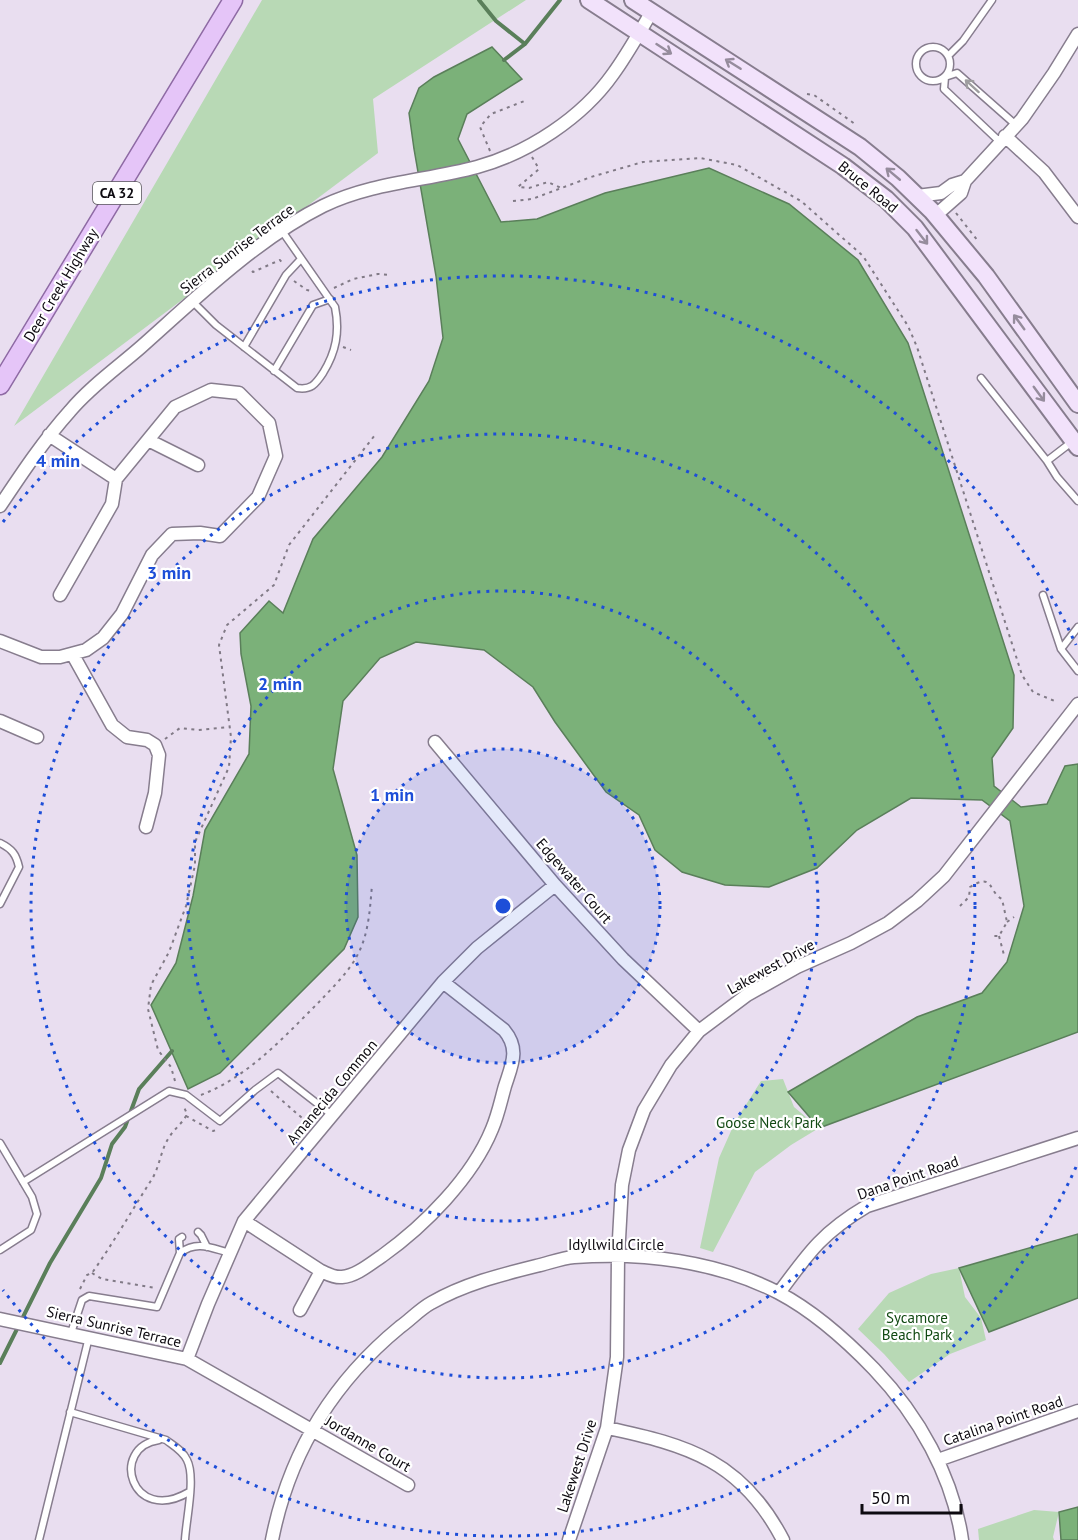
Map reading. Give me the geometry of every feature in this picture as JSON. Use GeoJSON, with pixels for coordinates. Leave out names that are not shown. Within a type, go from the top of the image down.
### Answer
{"type":"FeatureCollection","features":[{"type":"Feature","properties":{"kind":"main road","name":"Deer Creek Highway"},"geometry":{"type":"LineString","coordinates":[[0,385],[233,0]]}},
{"type":"Feature","properties":{"kind":"main road","name":"Bruce Road"},"geometry":{"type":"LineString","coordinates":[[633,0],[860,147],[898,178],[936,215],[986,276],[1078,404]]}},
{"type":"Feature","properties":{"kind":"main road","name":"Bruce Road"},"geometry":{"type":"LineString","coordinates":[[593,3],[843,166],[886,199],[915,228],[1076,444]]}},
{"type":"Feature","properties":{"kind":"main road"},"geometry":{"type":"LineString","coordinates":[[843,166],[857,165],[866,170],[916,215],[927,219],[936,215]]}},
{"type":"Feature","properties":{"kind":"street","name":"Sierra Sunrise Terrace"},"geometry":{"type":"LineString","coordinates":[[0,506],[49,435],[72,408],[192,301],[282,231],[324,206],[385,184],[477,167],[512,154],[548,134],[584,108],[613,75],[651,13]]}},
{"type":"Feature","properties":{"kind":"street"},"geometry":{"type":"LineString","coordinates":[[936,215],[961,193],[965,181],[1016,125],[1054,74],[1078,34]]}},
{"type":"Feature","properties":{"kind":"street"},"geometry":{"type":"LineString","coordinates":[[1003,139],[1044,172],[1078,217]]}},
{"type":"Feature","properties":{"kind":"street"},"geometry":{"type":"LineString","coordinates":[[917,196],[941,193],[952,185],[965,181]]}},
{"type":"Feature","properties":{"kind":"street"},"geometry":{"type":"LineString","coordinates":[[1,643],[41,657],[73,655],[86,650],[103,638],[122,614],[152,555],[172,534],[200,533],[220,536],[258,497],[276,456],[269,423],[239,393],[210,390],[175,407],[116,479],[112,504],[60,595]]}},
{"type":"Feature","properties":{"kind":"street"},"geometry":{"type":"LineString","coordinates":[[49,435],[116,479]]}},
{"type":"Feature","properties":{"kind":"street"},"geometry":{"type":"LineString","coordinates":[[148,440],[198,465]]}},
{"type":"Feature","properties":{"kind":"street"},"geometry":{"type":"LineString","coordinates":[[73,655],[112,725],[127,737],[147,740],[155,745],[159,755],[155,793],[146,827]]}},
{"type":"Feature","properties":{"kind":"street","name":"Lakewest Drive"},"geometry":{"type":"LineString","coordinates":[[569,1540],[607,1428],[617,1357],[618,1257],[622,1185],[629,1150],[644,1110],[671,1065],[699,1031],[747,995],[797,967],[851,943],[888,923],[917,901],[944,876],[1078,704]]}},
{"type":"Feature","properties":{"kind":"street"},"geometry":{"type":"LineString","coordinates":[[0,721],[37,737]]}},
{"type":"Feature","properties":{"kind":"street","name":"Edgewater Court"},"geometry":{"type":"LineString","coordinates":[[435,742],[555,885],[623,959],[699,1031]]}},
{"type":"Feature","properties":{"kind":"street","name":"Amanecida Common"},"geometry":{"type":"LineString","coordinates":[[187,1359],[244,1221],[442,981],[477,948],[555,885]]}},
{"type":"Feature","properties":{"kind":"street"},"geometry":{"type":"LineString","coordinates":[[244,1221],[321,1271],[333,1277],[343,1277],[355,1273],[426,1221],[480,1153],[492,1129],[512,1065],[514,1050],[512,1040],[504,1030],[442,981]]}},
{"type":"Feature","properties":{"kind":"street","name":"Dana Point Road"},"geometry":{"type":"LineString","coordinates":[[779,1293],[812,1247],[826,1233],[867,1206],[1078,1138]]}},
{"type":"Feature","properties":{"kind":"street","name":"Idyllwild Circle"},"geometry":{"type":"LineString","coordinates":[[272,1540],[283,1493],[294,1464],[313,1429],[349,1375],[384,1340],[430,1304],[486,1278],[572,1257],[654,1257],[696,1264],[734,1274],[779,1293],[821,1320],[858,1352],[887,1382],[913,1417],[938,1460],[953,1501],[962,1540]]}},
{"type":"Feature","properties":{"kind":"street"},"geometry":{"type":"LineString","coordinates":[[300,1310],[321,1271]]}},
{"type":"Feature","properties":{"kind":"street","name":"Sierra Sunrise Terrace"},"geometry":{"type":"LineString","coordinates":[[0,1319],[187,1359],[313,1429]]}},
{"type":"Feature","properties":{"kind":"street","name":"Catalina Point Road"},"geometry":{"type":"LineString","coordinates":[[938,1460],[1078,1411]]}},
{"type":"Feature","properties":{"kind":"street"},"geometry":{"type":"LineString","coordinates":[[607,1428],[658,1439],[686,1448],[711,1460],[733,1475],[756,1498],[774,1522],[783,1540]]}},
{"type":"Feature","properties":{"kind":"street","name":"Jordanne Court"},"geometry":{"type":"LineString","coordinates":[[313,1429],[408,1485]]}},
{"type":"Feature","properties":{"kind":"lane"},"geometry":{"type":"LineString","coordinates":[[948,56],[963,41],[992,0]]}},
{"type":"Feature","properties":{"kind":"lane"},"geometry":{"type":"LineString","coordinates":[[1003,139],[944,88],[945,77],[950,67],[948,56],[940,49],[928,48],[919,54],[917,70],[924,79],[935,81],[945,77],[957,73],[1016,125]]}},
{"type":"Feature","properties":{"kind":"lane"},"geometry":{"type":"LineString","coordinates":[[192,301],[216,325],[297,388],[306,390],[314,386],[331,360],[336,346],[338,321],[330,299],[282,231]]}},
{"type":"Feature","properties":{"kind":"lane"},"geometry":{"type":"LineString","coordinates":[[244,347],[286,275],[301,259]]}},
{"type":"Feature","properties":{"kind":"lane"},"geometry":{"type":"LineString","coordinates":[[274,371],[313,305],[330,299]]}},
{"type":"Feature","properties":{"kind":"lane"},"geometry":{"type":"LineString","coordinates":[[981,378],[1078,501]]}},
{"type":"Feature","properties":{"kind":"lane"},"geometry":{"type":"LineString","coordinates":[[1047,460],[1076,444]]}},
{"type":"Feature","properties":{"kind":"lane"},"geometry":{"type":"LineString","coordinates":[[1043,595],[1060,649],[1078,671]]}},
{"type":"Feature","properties":{"kind":"lane"},"geometry":{"type":"LineString","coordinates":[[1060,649],[1078,627]]}},
{"type":"Feature","properties":{"kind":"lane"},"geometry":{"type":"LineString","coordinates":[[0,843],[10,848],[17,857],[19,867],[0,904]]}},
{"type":"Feature","properties":{"kind":"lane"},"geometry":{"type":"LineString","coordinates":[[23,1182],[169,1091],[186,1095],[220,1121],[278,1073],[332,1115]]}},
{"type":"Feature","properties":{"kind":"lane"},"geometry":{"type":"LineString","coordinates":[[0,1143],[32,1197],[37,1214],[31,1230],[0,1250]]}},
{"type":"Feature","properties":{"kind":"lane"},"geometry":{"type":"LineString","coordinates":[[198,1232],[207,1247]]}},
{"type":"Feature","properties":{"kind":"lane"},"geometry":{"type":"LineString","coordinates":[[71,1333],[82,1300],[89,1296],[157,1307],[180,1253],[179,1239],[182,1237]]}},
{"type":"Feature","properties":{"kind":"lane"},"geometry":{"type":"LineString","coordinates":[[180,1253],[187,1248],[199,1245],[230,1252]]}},
{"type":"Feature","properties":{"kind":"lane"},"geometry":{"type":"LineString","coordinates":[[39,1540],[89,1337]]}},
{"type":"Feature","properties":{"kind":"lane"},"geometry":{"type":"LineString","coordinates":[[70,1412],[163,1440],[180,1450],[190,1470],[185,1540]]}},
{"type":"Feature","properties":{"kind":"lane"},"geometry":{"type":"LineString","coordinates":[[163,1440],[149,1442],[134,1455],[131,1471],[135,1485],[146,1497],[160,1502],[175,1500],[189,1492]]}},
{"type":"Feature","properties":{"kind":"path"},"geometry":{"type":"LineString","coordinates":[[494,160],[480,127],[490,114],[526,100]]}},
{"type":"Feature","properties":{"kind":"path"},"geometry":{"type":"LineString","coordinates":[[532,156],[539,169],[518,187],[529,188],[548,182],[561,188]]}},
{"type":"Feature","properties":{"kind":"path"},"geometry":{"type":"LineString","coordinates":[[513,201],[532,199],[591,177],[643,162],[700,158],[737,165],[801,201],[863,256],[908,326],[916,346],[1022,675],[1033,692],[1057,702]]}},
{"type":"Feature","properties":{"kind":"path"},"geometry":{"type":"LineString","coordinates":[[323,291],[336,288],[353,279],[378,274],[391,275]]}},
{"type":"Feature","properties":{"kind":"path"},"geometry":{"type":"LineString","coordinates":[[176,1081],[171,1067],[158,1050],[148,1009],[151,986],[170,952],[186,906],[195,865],[195,842],[229,767],[231,737],[219,645],[227,626],[274,585],[289,545],[375,435]]}},
{"type":"Feature","properties":{"kind":"path"},"geometry":{"type":"LineString","coordinates":[[155,745],[179,731],[180,728],[198,730],[229,727]]}},
{"type":"Feature","properties":{"kind":"path"},"geometry":{"type":"LineString","coordinates":[[960,906],[969,897],[970,887],[977,882],[988,883],[1002,899],[1007,922]]}},
{"type":"Feature","properties":{"kind":"path"},"geometry":{"type":"LineString","coordinates":[[201,1095],[220,1088],[278,1044],[340,980],[359,953],[369,919],[372,885]]}},
{"type":"Feature","properties":{"kind":"path"},"geometry":{"type":"LineString","coordinates":[[1004,955],[999,936],[1007,922],[1014,917]]}},
{"type":"Feature","properties":{"kind":"path"},"geometry":{"type":"LineString","coordinates":[[992,936],[999,936]]}},
{"type":"Feature","properties":{"kind":"path"},"geometry":{"type":"LineString","coordinates":[[266,1088],[309,1124]]}},
{"type":"Feature","properties":{"kind":"path"},"geometry":{"type":"LineString","coordinates":[[76,1296],[87,1275],[92,1273],[118,1237],[142,1197],[144,1187],[152,1178],[170,1136],[188,1114],[182,1105]]}},
{"type":"Feature","properties":{"kind":"path"},"geometry":{"type":"LineString","coordinates":[[186,1116],[213,1131],[219,1129]]}},
{"type":"Feature","properties":{"kind":"path"},"geometry":{"type":"LineString","coordinates":[[92,1273],[102,1279],[156,1288]]}},
{"type":"Feature","properties":{"kind":"green space"},"geometry":{"type":"Polygon","coordinates":[[[262,0],[526,0],[373,99],[378,153],[14,426],[262,0]]]}},
{"type":"Feature","properties":{"kind":"green space","name":"Goose Neck Park"},"geometry":{"type":"Polygon","coordinates":[[[783,1079],[794,1107],[819,1128],[791,1145],[755,1172],[713,1252],[700,1248],[719,1158],[735,1122],[761,1081],[783,1079]]]}},
{"type":"Feature","properties":{"kind":"green space","name":"Sycamore Beach Park"},"geometry":{"type":"Polygon","coordinates":[[[959,1268],[965,1297],[981,1318],[986,1340],[950,1354],[909,1382],[858,1329],[889,1293],[931,1274],[959,1268]]]}},
{"type":"Feature","properties":{"kind":"green space"},"geometry":{"type":"Polygon","coordinates":[[[1034,1510],[1059,1512],[1054,1540],[979,1540],[978,1529],[1034,1510]]]}},
{"type":"Feature","properties":{"kind":"shaded area"},"geometry":{"type":"Polygon","coordinates":[[[492,47],[522,79],[467,114],[458,139],[501,222],[537,219],[605,193],[709,168],[789,204],[858,260],[908,343],[1014,675],[1013,728],[992,758],[994,786],[1021,807],[1047,804],[1065,766],[1078,764],[1078,1032],[819,1128],[788,1092],[917,1017],[982,993],[1007,962],[1024,906],[1010,821],[982,800],[911,798],[857,830],[817,868],[769,887],[725,885],[682,872],[655,850],[639,815],[606,792],[555,722],[533,687],[484,650],[416,642],[380,658],[343,701],[333,769],[357,855],[358,917],[344,949],[220,1073],[188,1089],[151,1005],[176,963],[193,896],[205,830],[249,754],[251,706],[241,654],[240,633],[269,601],[283,613],[313,539],[382,457],[429,381],[443,338],[436,276],[409,113],[419,88],[434,77],[492,47]]]}},
{"type":"Feature","properties":{"kind":"shaded area"},"geometry":{"type":"Polygon","coordinates":[[[1078,1234],[1078,1298],[989,1332],[959,1268],[1078,1234]]]}},
{"type":"Feature","properties":{"kind":"shaded area"},"geometry":{"type":"Polygon","coordinates":[[[1078,1507],[1078,1540],[1061,1540],[1059,1512],[1078,1507]]]}},
{"type":"Feature","properties":{"kind":"waterway"},"geometry":{"type":"LineString","coordinates":[[479,0],[496,21],[525,44]]}},
{"type":"Feature","properties":{"kind":"waterway"},"geometry":{"type":"LineString","coordinates":[[504,60],[525,44],[560,0]]}},
{"type":"Feature","properties":{"kind":"waterway"},"geometry":{"type":"LineString","coordinates":[[0,1363],[50,1263],[101,1178],[112,1144],[125,1127],[139,1089],[172,1051]]}}]}
